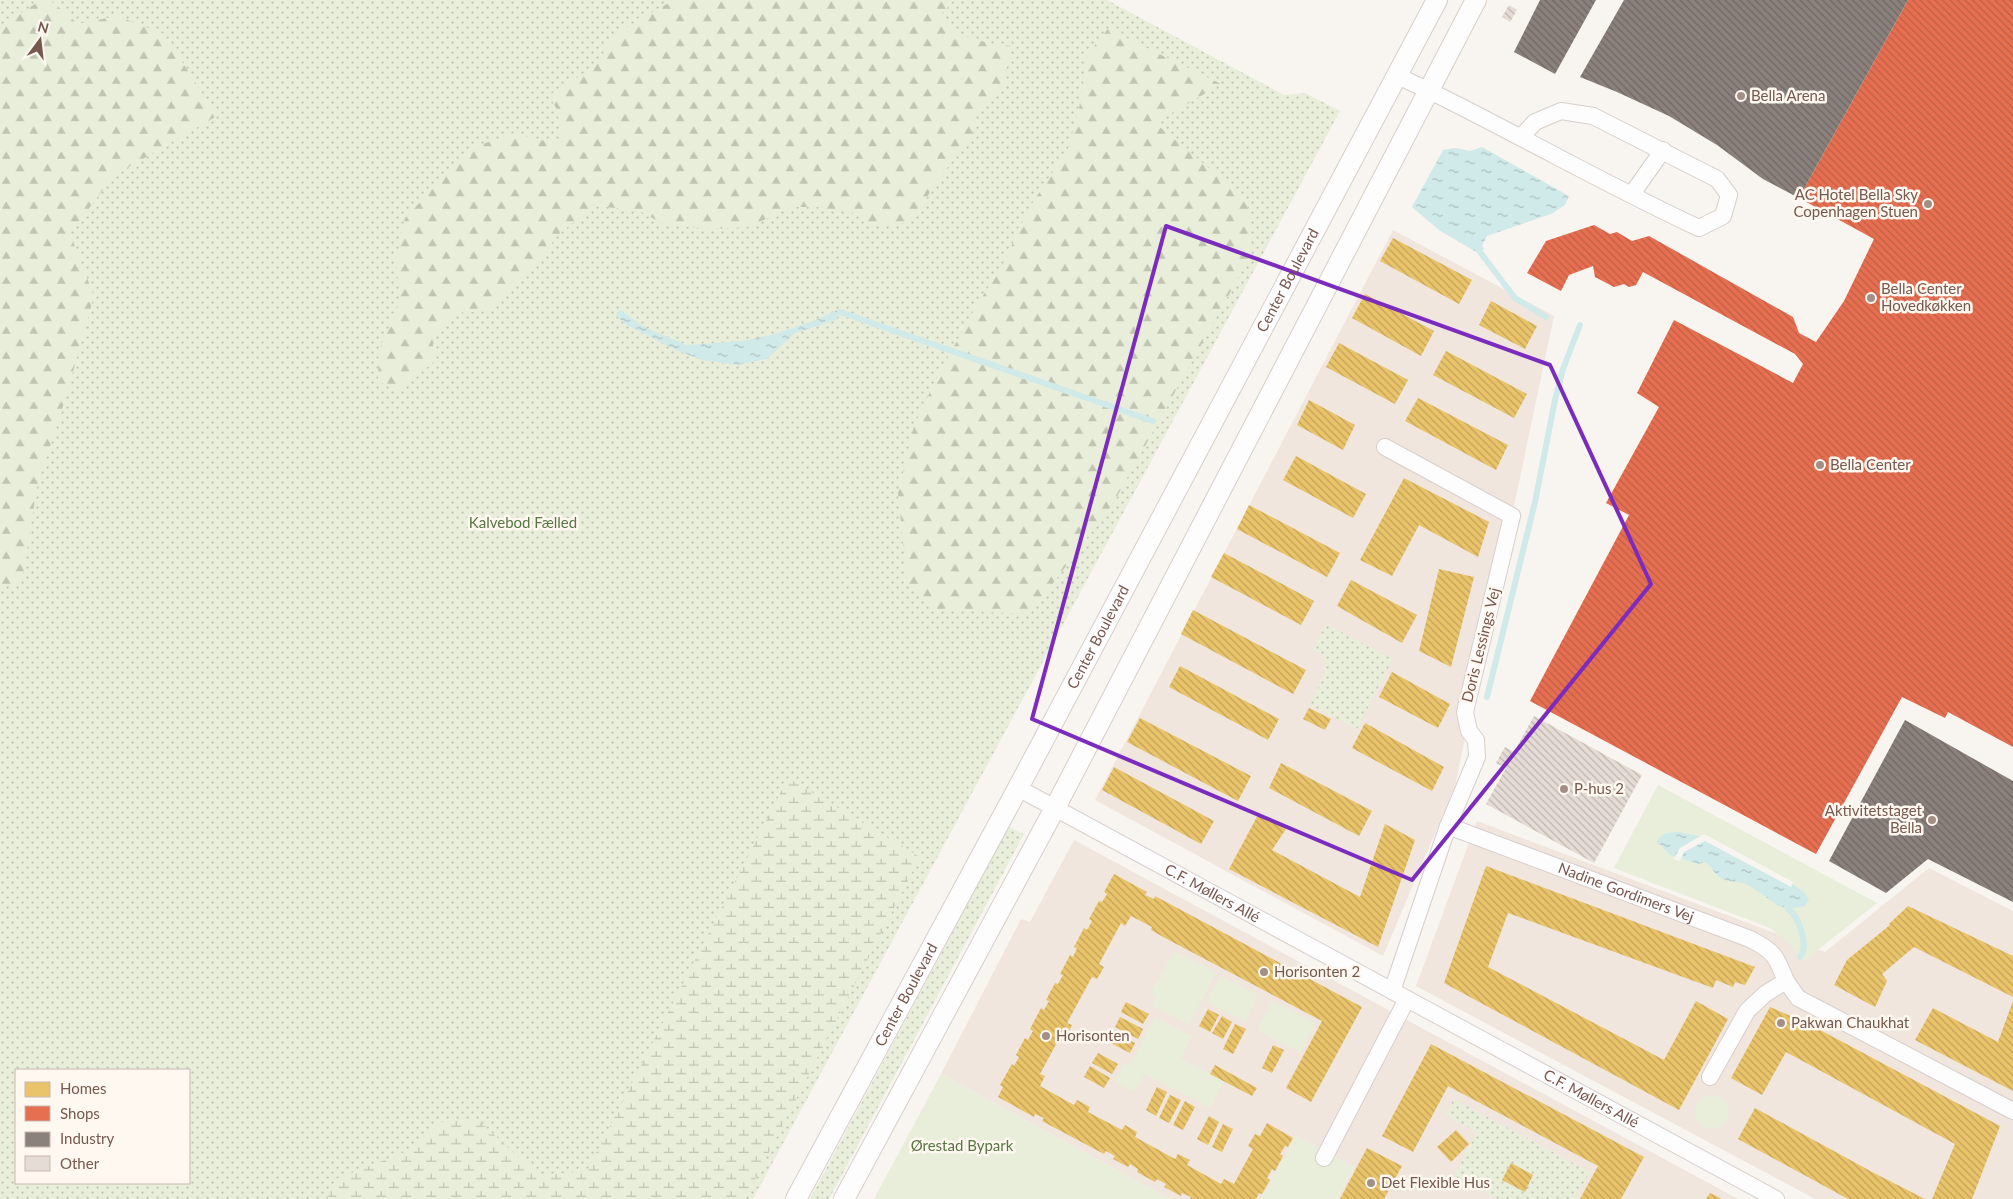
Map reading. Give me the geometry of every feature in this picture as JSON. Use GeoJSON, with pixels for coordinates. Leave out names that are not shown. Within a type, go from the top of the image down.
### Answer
{"type":"FeatureCollection","features":[{"type":"Feature","properties":{"kind":"street","name":"Center Boulevard"},"geometry":{"type":"LineString","coordinates":[[796,1199],[1018,788],[1437,0]]}},
{"type":"Feature","properties":{"kind":"street"},"geometry":{"type":"LineString","coordinates":[[844,1199],[1055,808],[1476,0]]}},
{"type":"Feature","properties":{"kind":"street"},"geometry":{"type":"LineString","coordinates":[[1397,76],[1428,89],[1655,207],[1699,228],[1723,216],[1729,195],[1717,179],[1593,116],[1561,111],[1535,122],[1521,137]]}},
{"type":"Feature","properties":{"kind":"street"},"geometry":{"type":"LineString","coordinates":[[1632,194],[1663,150]]}},
{"type":"Feature","properties":{"kind":"street","name":"Doris Lessings Vej"},"geometry":{"type":"LineString","coordinates":[[1386,447],[1512,516],[1464,712],[1469,731],[1476,740],[1477,757],[1448,826],[1392,991]]}},
{"type":"Feature","properties":{"kind":"street","name":"C.F. Møllers Allé"},"geometry":{"type":"LineString","coordinates":[[1018,788],[1776,1199]]}},
{"type":"Feature","properties":{"kind":"street","name":"Nadine Gordimers Vej"},"geometry":{"type":"LineString","coordinates":[[1448,826],[1750,939],[1765,947],[1777,958],[1786,981],[1798,998],[2013,1112]]}},
{"type":"Feature","properties":{"kind":"street"},"geometry":{"type":"LineString","coordinates":[[1710,1077],[1747,1011],[1765,994],[1786,981]]}},
{"type":"Feature","properties":{"kind":"street"},"geometry":{"type":"LineString","coordinates":[[1324,1158],[1407,999]]}},
{"type":"Feature","properties":{"kind":"highlighted area"},"geometry":{"type":"Polygon","coordinates":[[[1166,226],[1550,365],[1651,584],[1412,880],[1032,719],[1166,226]]]}},
{"type":"Feature","properties":{"kind":"shaded area"},"geometry":{"type":"Polygon","coordinates":[[[1393,230],[1554,316],[1455,786],[1383,956],[1095,800],[1393,230]]]}},
{"type":"Feature","properties":{"kind":"shaded area"},"geometry":{"type":"Polygon","coordinates":[[[1477,821],[1825,952],[1929,868],[2013,911],[2013,1199],[1815,1199],[1416,986],[1477,821]]]}},
{"type":"Feature","properties":{"kind":"shaded area"},"geometry":{"type":"Polygon","coordinates":[[[1074,840],[1738,1199],[1337,1199],[1354,1167],[1296,1136],[1261,1199],[1170,1199],[941,1074],[1021,919],[1030,922],[1074,840]]]}},
{"type":"Feature","properties":{"kind":"green space","name":"Kalvebod Fælled"},"geometry":{"type":"Polygon","coordinates":[[[0,0],[1107,0],[1284,95],[1305,93],[1340,111],[753,1199],[0,1199],[0,0]]]}},
{"type":"Feature","properties":{"kind":"green space"},"geometry":{"type":"Polygon","coordinates":[[[41,0],[50,0],[78,24],[117,16],[164,34],[217,116],[113,176],[70,234],[94,296],[66,397],[37,487],[22,581],[0,588],[0,27],[41,0]]]}},
{"type":"Feature","properties":{"kind":"green space"},"geometry":{"type":"Polygon","coordinates":[[[674,0],[954,0],[941,15],[948,24],[972,39],[1011,46],[1004,83],[977,111],[972,134],[931,190],[917,215],[898,226],[870,224],[851,212],[817,207],[792,207],[748,227],[712,229],[665,225],[638,210],[594,206],[558,235],[532,270],[489,311],[455,313],[432,336],[435,361],[397,391],[378,381],[379,350],[400,301],[396,260],[405,218],[471,148],[514,133],[539,140],[563,142],[557,110],[549,95],[596,66],[613,35],[674,0]]]}},
{"type":"Feature","properties":{"kind":"green space"},"geometry":{"type":"Polygon","coordinates":[[[1108,29],[1221,84],[1155,123],[1247,200],[1252,253],[1114,502],[1030,614],[930,609],[907,581],[898,493],[914,426],[936,379],[973,312],[1005,260],[1029,208],[1068,149],[1079,109],[1087,55],[1108,29]]]}},
{"type":"Feature","properties":{"kind":"green space"},"geometry":{"type":"Polygon","coordinates":[[[1326,624],[1393,659],[1357,729],[1310,705],[1321,681],[1324,668],[1323,655],[1313,650],[1326,624]]]}},
{"type":"Feature","properties":{"kind":"green space"},"geometry":{"type":"Polygon","coordinates":[[[788,778],[920,857],[745,1199],[329,1199],[327,1197],[336,1179],[408,1151],[442,1122],[476,1118],[538,1175],[587,1171],[788,778]]]}},
{"type":"Feature","properties":{"kind":"green space"},"geometry":{"type":"Polygon","coordinates":[[[1658,785],[1877,903],[1805,960],[1797,955],[1791,945],[1770,928],[1614,868],[1658,785]]]}},
{"type":"Feature","properties":{"kind":"green space"},"geometry":{"type":"Polygon","coordinates":[[[1009,827],[1024,834],[829,1199],[810,1199],[1009,827]]]}},
{"type":"Feature","properties":{"kind":"green space"},"geometry":{"type":"Polygon","coordinates":[[[1174,951],[1216,973],[1189,1025],[1152,1005],[1156,996],[1151,993],[1174,951]]]}},
{"type":"Feature","properties":{"kind":"green space"},"geometry":{"type":"Polygon","coordinates":[[[1220,976],[1258,995],[1245,1022],[1207,1002],[1220,976]]]}},
{"type":"Feature","properties":{"kind":"green space"},"geometry":{"type":"Polygon","coordinates":[[[1273,1001],[1316,1023],[1300,1053],[1257,1030],[1273,1001]]]}},
{"type":"Feature","properties":{"kind":"green space"},"geometry":{"type":"Polygon","coordinates":[[[1155,1017],[1192,1036],[1181,1059],[1224,1081],[1210,1108],[1145,1074],[1135,1092],[1115,1082],[1124,1063],[1130,1066],[1155,1017]]]}},
{"type":"Feature","properties":{"kind":"green space","name":"Ørestad Bypark"},"geometry":{"type":"Polygon","coordinates":[[[941,1074],[1170,1199],[874,1199],[941,1074]]]}},
{"type":"Feature","properties":{"kind":"green space"},"geometry":{"type":"Polygon","coordinates":[[[1712,1095],[1719,1096],[1724,1100],[1728,1105],[1728,1119],[1724,1124],[1719,1128],[1712,1129],[1705,1128],[1700,1124],[1696,1119],[1695,1112],[1696,1105],[1700,1100],[1705,1096],[1712,1095]]]}},
{"type":"Feature","properties":{"kind":"green space"},"geometry":{"type":"Polygon","coordinates":[[[1454,1099],[1590,1172],[1575,1199],[1497,1199],[1454,1176],[1477,1132],[1445,1115],[1454,1099]]]}},
{"type":"Feature","properties":{"kind":"green space"},"geometry":{"type":"Polygon","coordinates":[[[1296,1136],[1354,1167],[1337,1199],[1261,1199],[1296,1136]]]}},
{"type":"Feature","properties":{"kind":"water"},"geometry":{"type":"Polygon","coordinates":[[[1482,147],[1569,196],[1565,205],[1551,214],[1487,236],[1482,246],[1484,249],[1478,253],[1439,230],[1412,207],[1443,150],[1455,148],[1470,151],[1482,147]]]}},
{"type":"Feature","properties":{"kind":"water"},"geometry":{"type":"Polygon","coordinates":[[[620,310],[646,328],[687,345],[743,341],[778,333],[816,320],[837,310],[840,312],[836,320],[795,333],[767,359],[737,365],[702,360],[678,351],[625,324],[616,315],[620,310]]]}},
{"type":"Feature","properties":{"kind":"water"},"geometry":{"type":"Polygon","coordinates":[[[1678,832],[1703,837],[1792,884],[1804,892],[1809,900],[1805,906],[1782,907],[1748,885],[1724,880],[1705,862],[1698,864],[1670,855],[1661,845],[1657,844],[1657,840],[1665,833],[1678,832]]]}},
{"type":"Feature","properties":{"kind":"pier"},"geometry":{"type":"Polygon","coordinates":[[[1704,834],[1793,882],[1791,887],[1705,841],[1684,852],[1680,861],[1674,859],[1680,848],[1704,834]]]}},
{"type":"Feature","properties":{"kind":"building: Homes"},"geometry":{"type":"Polygon","coordinates":[[[1393,238],[1472,280],[1459,304],[1380,261],[1393,238]]]}},
{"type":"Feature","properties":{"kind":"building: Homes"},"geometry":{"type":"Polygon","coordinates":[[[1365,294],[1434,331],[1421,356],[1352,318],[1365,294]]]}},
{"type":"Feature","properties":{"kind":"building: Homes"},"geometry":{"type":"Polygon","coordinates":[[[1491,301],[1537,326],[1525,349],[1479,325],[1491,301]]]}},
{"type":"Feature","properties":{"kind":"building: Homes"},"geometry":{"type":"Polygon","coordinates":[[[1339,343],[1408,380],[1395,404],[1326,367],[1339,343]]]}},
{"type":"Feature","properties":{"kind":"building: Homes"},"geometry":{"type":"Polygon","coordinates":[[[1446,351],[1527,394],[1514,418],[1433,375],[1446,351]]]}},
{"type":"Feature","properties":{"kind":"building: Homes"},"geometry":{"type":"Polygon","coordinates":[[[1418,398],[1508,445],[1496,470],[1405,421],[1418,398]]]}},
{"type":"Feature","properties":{"kind":"building: Homes"},"geometry":{"type":"Polygon","coordinates":[[[1309,400],[1355,425],[1343,450],[1297,425],[1309,400]]]}},
{"type":"Feature","properties":{"kind":"building: Homes"},"geometry":{"type":"Polygon","coordinates":[[[1296,456],[1366,494],[1353,518],[1283,480],[1296,456]]]}},
{"type":"Feature","properties":{"kind":"building: Homes"},"geometry":{"type":"Polygon","coordinates":[[[1404,478],[1489,522],[1478,557],[1419,525],[1392,576],[1360,560],[1404,478]]]}},
{"type":"Feature","properties":{"kind":"building: Homes"},"geometry":{"type":"Polygon","coordinates":[[[1249,505],[1340,553],[1327,577],[1237,529],[1249,505]]]}},
{"type":"Feature","properties":{"kind":"building: Homes"},"geometry":{"type":"Polygon","coordinates":[[[1224,553],[1314,601],[1301,625],[1211,577],[1224,553]]]}},
{"type":"Feature","properties":{"kind":"building: Homes"},"geometry":{"type":"Polygon","coordinates":[[[1439,569],[1474,577],[1451,667],[1419,651],[1439,569]]]}},
{"type":"Feature","properties":{"kind":"building: Homes"},"geometry":{"type":"Polygon","coordinates":[[[1351,580],[1417,615],[1402,643],[1337,606],[1351,580]]]}},
{"type":"Feature","properties":{"kind":"building: Homes"},"geometry":{"type":"Polygon","coordinates":[[[1193,610],[1306,670],[1293,694],[1181,634],[1193,610]]]}},
{"type":"Feature","properties":{"kind":"building: Homes"},"geometry":{"type":"Polygon","coordinates":[[[1180,666],[1279,719],[1268,740],[1169,687],[1180,666]]]}},
{"type":"Feature","properties":{"kind":"building: Homes"},"geometry":{"type":"Polygon","coordinates":[[[1392,672],[1450,704],[1438,728],[1379,697],[1392,672]]]}},
{"type":"Feature","properties":{"kind":"building: Homes"},"geometry":{"type":"Polygon","coordinates":[[[1309,708],[1331,719],[1325,730],[1303,719],[1309,708]]]}},
{"type":"Feature","properties":{"kind":"building: Homes"},"geometry":{"type":"Polygon","coordinates":[[[1140,718],[1251,776],[1238,801],[1127,742],[1140,718]]]}},
{"type":"Feature","properties":{"kind":"building: Homes"},"geometry":{"type":"Polygon","coordinates":[[[1365,723],[1444,767],[1432,791],[1352,748],[1365,723]]]}},
{"type":"Feature","properties":{"kind":"building: Homes"},"geometry":{"type":"Polygon","coordinates":[[[1281,763],[1372,811],[1359,836],[1269,788],[1281,763]]]}},
{"type":"Feature","properties":{"kind":"building: Homes"},"geometry":{"type":"Polygon","coordinates":[[[1114,767],[1214,821],[1201,844],[1102,790],[1114,767]]]}},
{"type":"Feature","properties":{"kind":"building: Homes"},"geometry":{"type":"Polygon","coordinates":[[[1259,813],[1286,829],[1272,850],[1360,897],[1385,824],[1415,840],[1378,947],[1229,869],[1259,813]]]}},
{"type":"Feature","properties":{"kind":"building: Homes"},"geometry":{"type":"Polygon","coordinates":[[[1486,866],[1755,967],[1745,985],[1735,982],[1733,987],[1716,980],[1713,988],[1508,913],[1488,967],[1664,1060],[1696,1001],[1728,1019],[1679,1110],[1444,983],[1486,866]]]}},
{"type":"Feature","properties":{"kind":"building: Homes","name":"Horisonten"},"geometry":{"type":"Polygon","coordinates":[[[1114,874],[1147,892],[1145,895],[1154,899],[1155,896],[1362,1007],[1311,1102],[1286,1088],[1322,1021],[1165,938],[1151,930],[1152,927],[1131,916],[1125,926],[1121,923],[1099,964],[1104,967],[1097,979],[1092,977],[1067,1023],[1072,1025],[1066,1037],[1061,1035],[1040,1074],[1045,1076],[1040,1086],[1074,1105],[1077,1100],[1090,1107],[1088,1112],[1122,1130],[1125,1125],[1137,1132],[1135,1137],[1175,1159],[1178,1154],[1190,1160],[1187,1165],[1221,1184],[1224,1179],[1234,1184],[1253,1149],[1248,1146],[1255,1134],[1260,1136],[1267,1123],[1293,1138],[1288,1147],[1285,1146],[1280,1154],[1283,1156],[1275,1171],[1272,1169],[1267,1178],[1270,1180],[1262,1194],[1259,1193],[1256,1199],[1190,1199],[1191,1197],[1182,1193],[1181,1196],[1164,1187],[1166,1184],[1157,1179],[1155,1182],[1137,1172],[1138,1169],[1130,1164],[1128,1167],[1113,1159],[1115,1156],[1106,1151],[1104,1154],[1042,1121],[1044,1118],[1035,1114],[1034,1117],[998,1097],[1003,1087],[1000,1085],[1012,1064],[1014,1066],[1019,1057],[1016,1055],[1025,1038],[1028,1040],[1033,1031],[1030,1029],[1041,1008],[1044,1010],[1049,1001],[1046,1000],[1055,983],[1058,984],[1063,975],[1060,974],[1070,955],[1073,957],[1077,948],[1074,947],[1084,928],[1087,930],[1092,921],[1089,919],[1099,901],[1102,902],[1107,894],[1104,892],[1114,874]]]}},
{"type":"Feature","properties":{"kind":"building: Homes"},"geometry":{"type":"Polygon","coordinates":[[[1908,906],[2013,956],[2013,997],[1914,947],[1882,974],[1887,981],[1875,1007],[1834,985],[1847,960],[1890,925],[1908,906]]]}},
{"type":"Feature","properties":{"kind":"building: Homes"},"geometry":{"type":"Polygon","coordinates":[[[2013,1001],[2013,1091],[1915,1040],[1933,1008],[1998,1042],[2013,1001]]]}},
{"type":"Feature","properties":{"kind":"building: Homes"},"geometry":{"type":"Polygon","coordinates":[[[1126,1002],[1149,1014],[1143,1024],[1121,1012],[1126,1002]]]}},
{"type":"Feature","properties":{"kind":"building: Homes"},"geometry":{"type":"Polygon","coordinates":[[[1770,1007],[1807,1023],[2000,1126],[1972,1199],[1932,1199],[1955,1144],[1786,1052],[1762,1095],[1731,1078],[1770,1007]]]}},
{"type":"Feature","properties":{"kind":"building: Homes"},"geometry":{"type":"Polygon","coordinates":[[[1208,1009],[1219,1015],[1210,1032],[1199,1026],[1208,1009]]]}},
{"type":"Feature","properties":{"kind":"building: Homes"},"geometry":{"type":"Polygon","coordinates":[[[1222,1016],[1232,1022],[1223,1039],[1212,1033],[1222,1016]]]}},
{"type":"Feature","properties":{"kind":"building: Homes"},"geometry":{"type":"Polygon","coordinates":[[[1120,1017],[1143,1029],[1138,1039],[1115,1027],[1120,1017]]]}},
{"type":"Feature","properties":{"kind":"building: Homes"},"geometry":{"type":"Polygon","coordinates":[[[1235,1024],[1246,1029],[1233,1054],[1223,1049],[1235,1024]]]}},
{"type":"Feature","properties":{"kind":"building: Homes"},"geometry":{"type":"Polygon","coordinates":[[[1113,1031],[1135,1043],[1130,1053],[1107,1041],[1113,1031]]]}},
{"type":"Feature","properties":{"kind":"building: Homes"},"geometry":{"type":"Polygon","coordinates":[[[1431,1044],[1644,1157],[1621,1199],[1580,1199],[1598,1166],[1448,1086],[1413,1152],[1382,1136],[1431,1044]]]}},
{"type":"Feature","properties":{"kind":"building: Homes"},"geometry":{"type":"Polygon","coordinates":[[[1273,1045],[1284,1050],[1272,1073],[1262,1068],[1273,1045]]]}},
{"type":"Feature","properties":{"kind":"building: Homes"},"geometry":{"type":"Polygon","coordinates":[[[1098,1053],[1118,1064],[1112,1074],[1092,1063],[1098,1053]]]}},
{"type":"Feature","properties":{"kind":"building: Homes"},"geometry":{"type":"Polygon","coordinates":[[[1215,1065],[1257,1088],[1252,1096],[1210,1074],[1215,1065]]]}},
{"type":"Feature","properties":{"kind":"building: Homes"},"geometry":{"type":"Polygon","coordinates":[[[1090,1066],[1110,1078],[1104,1088],[1084,1077],[1090,1066]]]}},
{"type":"Feature","properties":{"kind":"building: Homes"},"geometry":{"type":"Polygon","coordinates":[[[1157,1087],[1167,1092],[1156,1116],[1146,1110],[1157,1087]]]}},
{"type":"Feature","properties":{"kind":"building: Homes"},"geometry":{"type":"Polygon","coordinates":[[[1170,1095],[1181,1100],[1169,1123],[1159,1118],[1170,1095]]]}},
{"type":"Feature","properties":{"kind":"building: Homes"},"geometry":{"type":"Polygon","coordinates":[[[1185,1101],[1195,1107],[1183,1130],[1173,1125],[1185,1101]]]}},
{"type":"Feature","properties":{"kind":"building: Homes"},"geometry":{"type":"Polygon","coordinates":[[[1755,1108],[1925,1199],[1848,1199],[1738,1139],[1755,1108]]]}},
{"type":"Feature","properties":{"kind":"building: Homes"},"geometry":{"type":"Polygon","coordinates":[[[1209,1116],[1219,1122],[1208,1145],[1197,1139],[1209,1116]]]}},
{"type":"Feature","properties":{"kind":"building: Homes"},"geometry":{"type":"Polygon","coordinates":[[[1223,1124],[1233,1129],[1222,1152],[1212,1147],[1223,1124]]]}},
{"type":"Feature","properties":{"kind":"building: Homes"},"geometry":{"type":"Polygon","coordinates":[[[1456,1130],[1469,1144],[1451,1162],[1437,1147],[1456,1130]]]}},
{"type":"Feature","properties":{"kind":"building: Homes","name":"Det Flexible Hus"},"geometry":{"type":"Polygon","coordinates":[[[1367,1148],[1402,1166],[1384,1199],[1340,1199],[1367,1148]]]}},
{"type":"Feature","properties":{"kind":"building: Homes"},"geometry":{"type":"Polygon","coordinates":[[[1511,1163],[1533,1175],[1525,1192],[1502,1180],[1511,1163]]]}},
{"type":"Feature","properties":{"kind":"building: Homes"},"geometry":{"type":"Polygon","coordinates":[[[1710,1193],[1722,1199],[1706,1199],[1710,1193]]]}},
{"type":"Feature","properties":{"kind":"building: Shops","name":"Bella Center"},"geometry":{"type":"Polygon","coordinates":[[[1908,0],[2013,0],[2013,747],[1948,712],[1945,718],[1902,697],[1816,854],[1530,701],[1629,515],[1606,503],[1659,407],[1637,393],[1674,320],[1793,383],[1803,364],[1795,354],[1643,272],[1636,285],[1629,287],[1624,284],[1614,287],[1595,277],[1593,266],[1569,275],[1561,291],[1527,273],[1546,241],[1594,225],[1610,234],[1617,232],[1632,241],[1649,236],[1793,317],[1799,333],[1816,342],[1844,301],[1874,239],[1799,198],[1908,0]]]}},
{"type":"Feature","properties":{"kind":"building: Industry"},"geometry":{"type":"Polygon","coordinates":[[[1540,0],[1596,0],[1555,74],[1514,52],[1540,0]]]}},
{"type":"Feature","properties":{"kind":"building: Industry","name":"Bella Arena"},"geometry":{"type":"Polygon","coordinates":[[[1624,0],[1908,0],[1799,198],[1763,179],[1717,145],[1669,116],[1580,77],[1624,0]]]}},
{"type":"Feature","properties":{"kind":"building: Industry","name":"Aktivitetstaget Bella"},"geometry":{"type":"Polygon","coordinates":[[[1905,720],[2013,781],[2013,902],[1928,859],[1886,893],[1829,861],[1905,720]]]}},
{"type":"Feature","properties":{"kind":"building: Other"},"geometry":{"type":"Polygon","coordinates":[[[1509,5],[1517,10],[1510,22],[1502,17],[1509,5]]]}},
{"type":"Feature","properties":{"kind":"building: Other","name":"P-hus 2"},"geometry":{"type":"Polygon","coordinates":[[[1534,716],[1642,775],[1594,863],[1486,804],[1506,768],[1496,763],[1505,747],[1514,752],[1534,716]]]}},
{"type":"Feature","properties":{"kind":"waterway"},"geometry":{"type":"LineString","coordinates":[[1480,252],[1515,298],[1546,317]]}},
{"type":"Feature","properties":{"kind":"waterway"},"geometry":{"type":"LineString","coordinates":[[840,312],[1153,421]]}},
{"type":"Feature","properties":{"kind":"waterway"},"geometry":{"type":"LineString","coordinates":[[1487,697],[1535,502],[1555,400],[1563,369],[1580,325]]}},
{"type":"Feature","properties":{"kind":"waterway"},"geometry":{"type":"LineString","coordinates":[[1788,909],[1796,918],[1802,931],[1803,952],[1800,957]]}},
{"type":"Feature","properties":{"kind":"place","name":"Bella Arena"},"geometry":{"type":"Point","coordinates":[1741,96]}},
{"type":"Feature","properties":{"kind":"place","name":"AC Hotel Bella Sky Copenhagen Stuen"},"geometry":{"type":"Point","coordinates":[1928,204]}},
{"type":"Feature","properties":{"kind":"place","name":"Bella Center Hovedkøkken"},"geometry":{"type":"Point","coordinates":[1871,298]}},
{"type":"Feature","properties":{"kind":"place","name":"Bella Center"},"geometry":{"type":"Point","coordinates":[1820,465]}},
{"type":"Feature","properties":{"kind":"place","name":"P-hus 2"},"geometry":{"type":"Point","coordinates":[1564,789]}},
{"type":"Feature","properties":{"kind":"place","name":"Aktivitetstaget Bella"},"geometry":{"type":"Point","coordinates":[1932,820]}},
{"type":"Feature","properties":{"kind":"place","name":"Horisonten 2"},"geometry":{"type":"Point","coordinates":[1264,972]}},
{"type":"Feature","properties":{"kind":"place","name":"Pakwan Chaukhat"},"geometry":{"type":"Point","coordinates":[1781,1023]}},
{"type":"Feature","properties":{"kind":"place","name":"Horisonten"},"geometry":{"type":"Point","coordinates":[1046,1036]}},
{"type":"Feature","properties":{"kind":"place","name":"Det Flexible Hus"},"geometry":{"type":"Point","coordinates":[1371,1183]}}]}
